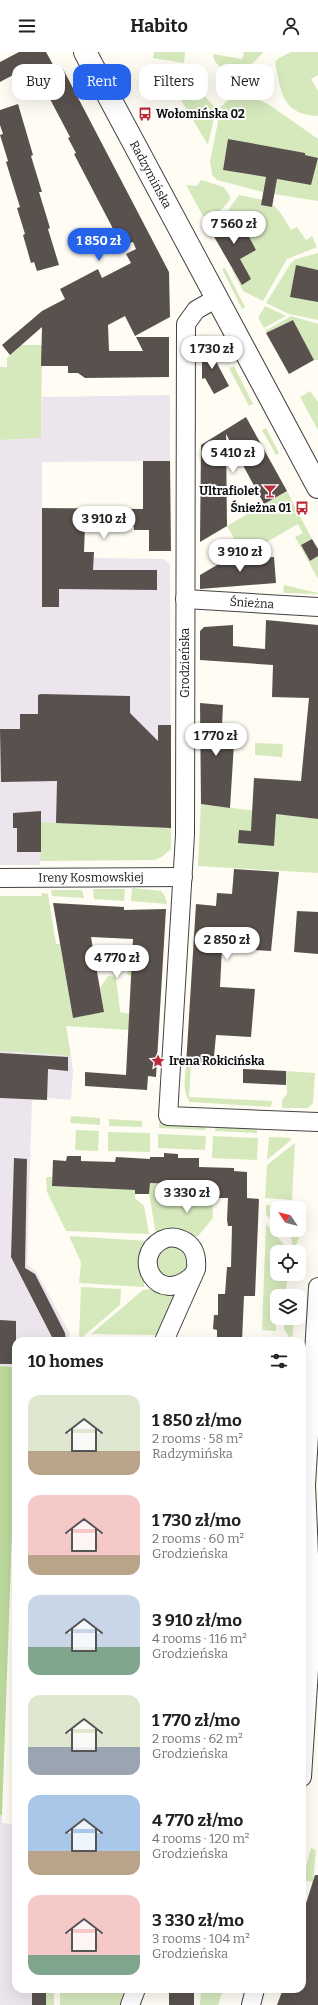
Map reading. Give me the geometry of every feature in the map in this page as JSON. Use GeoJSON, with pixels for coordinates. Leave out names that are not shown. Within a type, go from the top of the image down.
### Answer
{"type":"FeatureCollection","features":[{"type":"Feature","properties":{"kind":"street","name":"Radzymińska"},"geometry":{"type":"LineString","coordinates":[[85,52],[318,487]]}},
{"type":"Feature","properties":{"kind":"street","name":"Grodzieńska"},"geometry":{"type":"LineString","coordinates":[[218,298],[196,310],[186,324],[185,835],[168,1116],[318,1122]]}},
{"type":"Feature","properties":{"kind":"street","name":"Śnieżna"},"geometry":{"type":"LineString","coordinates":[[185,599],[318,607]]}},
{"type":"Feature","properties":{"kind":"street","name":"Ireny Kosmowskiej"},"geometry":{"type":"LineString","coordinates":[[0,878],[183,877]]}},
{"type":"Feature","properties":{"kind":"street"},"geometry":{"type":"LineString","coordinates":[[166,1337],[192,1276]]}},
{"type":"Feature","properties":{"kind":"street"},"geometry":{"type":"LineString","coordinates":[[306,1768],[311,1757],[315,1625],[306,1485],[306,1407],[318,1287]]}},
{"type":"Feature","properties":{"kind":"street"},"geometry":{"type":"LineString","coordinates":[[130,2005],[134,1993]]}},
{"type":"Feature","properties":{"kind":"street"},"geometry":{"type":"LineString","coordinates":[[251,2005],[254,1993]]}},
{"type":"Feature","properties":{"kind":"shaded area"},"geometry":{"type":"Polygon","coordinates":[[[170,395],[170,461],[42,462],[42,557],[163,559],[170,564],[171,828],[41,822],[40,865],[0,865],[0,440],[41,438],[42,397],[170,395]]]}},
{"type":"Feature","properties":{"kind":"shaded area"},"geometry":{"type":"Polygon","coordinates":[[[0,1051],[71,1056],[73,1071],[71,1100],[48,1098],[47,1100],[32,1100],[27,1265],[36,1271],[70,1334],[70,1337],[12,1337],[12,1367],[0,1366],[0,1051]]]}},
{"type":"Feature","properties":{"kind":"shaded area"},"geometry":{"type":"Polygon","coordinates":[[[0,1816],[2,1816],[2,1823],[12,1824],[12,1993],[46,1993],[46,2005],[0,2005],[0,1816]]]}},
{"type":"Feature","properties":{"kind":"green space"},"geometry":{"type":"Polygon","coordinates":[[[154,52],[185,52],[184,63],[153,58],[154,52]]]}},
{"type":"Feature","properties":{"kind":"green space"},"geometry":{"type":"Polygon","coordinates":[[[244,52],[263,52],[251,64],[217,64],[214,60],[213,54],[242,59],[244,52]]]}},
{"type":"Feature","properties":{"kind":"green space"},"geometry":{"type":"Polygon","coordinates":[[[291,52],[318,52],[318,75],[311,79],[318,91],[318,116],[306,115],[297,111],[285,100],[279,83],[275,62],[279,58],[291,52]]]}},
{"type":"Feature","properties":{"kind":"green space"},"geometry":{"type":"Polygon","coordinates":[[[181,100],[208,100],[216,108],[208,145],[181,100]]]}},
{"type":"Feature","properties":{"kind":"green space"},"geometry":{"type":"Polygon","coordinates":[[[228,100],[260,100],[271,106],[318,139],[318,158],[228,139],[223,169],[266,177],[263,192],[217,180],[212,175],[210,161],[221,107],[228,100]]]}},
{"type":"Feature","properties":{"kind":"green space"},"geometry":{"type":"Polygon","coordinates":[[[318,158],[318,201],[274,194],[274,179],[311,185],[318,158]]]}},
{"type":"Feature","properties":{"kind":"green space"},"geometry":{"type":"Polygon","coordinates":[[[201,180],[224,187],[231,198],[222,209],[212,215],[203,216],[186,185],[197,186],[201,180]]]}},
{"type":"Feature","properties":{"kind":"green space"},"geometry":{"type":"Polygon","coordinates":[[[239,195],[266,201],[276,207],[291,230],[297,227],[306,240],[312,236],[317,247],[287,259],[263,301],[243,291],[232,270],[240,259],[256,250],[242,223],[246,220],[241,211],[225,220],[224,216],[239,195]]]}},
{"type":"Feature","properties":{"kind":"green space"},"geometry":{"type":"Polygon","coordinates":[[[318,253],[318,270],[296,266],[290,296],[318,302],[318,320],[289,314],[266,303],[291,263],[296,259],[318,253]]]}},
{"type":"Feature","properties":{"kind":"green space"},"geometry":{"type":"Polygon","coordinates":[[[225,268],[245,307],[242,309],[222,269],[225,268]]]}},
{"type":"Feature","properties":{"kind":"green space"},"geometry":{"type":"Polygon","coordinates":[[[265,306],[286,316],[264,328],[258,318],[265,306]]]}},
{"type":"Feature","properties":{"kind":"green space"},"geometry":{"type":"Polygon","coordinates":[[[291,316],[318,324],[318,360],[314,360],[293,320],[267,333],[265,331],[291,316]]]}},
{"type":"Feature","properties":{"kind":"green space"},"geometry":{"type":"Polygon","coordinates":[[[21,345],[42,345],[41,438],[0,440],[0,367],[7,367],[7,358],[21,345]]]}},
{"type":"Feature","properties":{"kind":"green space"},"geometry":{"type":"Polygon","coordinates":[[[234,366],[253,404],[249,406],[229,368],[234,366]]]}},
{"type":"Feature","properties":{"kind":"green space"},"geometry":{"type":"Polygon","coordinates":[[[310,391],[318,402],[318,430],[300,397],[310,391]]]}},
{"type":"Feature","properties":{"kind":"green space"},"geometry":{"type":"Polygon","coordinates":[[[266,428],[279,453],[276,455],[262,430],[266,428]]]}},
{"type":"Feature","properties":{"kind":"green space"},"geometry":{"type":"Polygon","coordinates":[[[287,491],[312,539],[301,545],[310,561],[318,556],[318,579],[295,537],[303,533],[298,524],[265,543],[262,539],[241,551],[227,526],[287,491]]]}},
{"type":"Feature","properties":{"kind":"green space"},"geometry":{"type":"Polygon","coordinates":[[[284,585],[318,593],[318,594],[283,593],[284,585]]]}},
{"type":"Feature","properties":{"kind":"green space"},"geometry":{"type":"Polygon","coordinates":[[[255,743],[283,744],[282,757],[255,755],[255,743]]]}},
{"type":"Feature","properties":{"kind":"green space"},"geometry":{"type":"Polygon","coordinates":[[[201,804],[318,819],[318,873],[198,866],[201,804]]]}},
{"type":"Feature","properties":{"kind":"green space"},"geometry":{"type":"Polygon","coordinates":[[[41,822],[171,828],[171,849],[163,856],[155,860],[40,861],[41,822]]]}},
{"type":"Feature","properties":{"kind":"green space"},"geometry":{"type":"Polygon","coordinates":[[[132,888],[161,891],[165,896],[167,904],[131,901],[132,888]]]}},
{"type":"Feature","properties":{"kind":"green space"},"geometry":{"type":"Polygon","coordinates":[[[93,889],[125,889],[124,901],[94,899],[93,889]]]}},
{"type":"Feature","properties":{"kind":"green space"},"geometry":{"type":"Polygon","coordinates":[[[51,890],[82,890],[84,898],[52,896],[51,890]]]}},
{"type":"Feature","properties":{"kind":"green space"},"geometry":{"type":"Polygon","coordinates":[[[42,893],[48,894],[56,944],[60,944],[73,1018],[104,1012],[100,988],[108,976],[116,977],[120,1012],[130,1014],[129,1030],[66,1026],[71,1056],[0,1051],[0,896],[42,896],[42,893]]]}},
{"type":"Feature","properties":{"kind":"green space"},"geometry":{"type":"Polygon","coordinates":[[[132,951],[131,976],[128,975],[124,953],[132,951]]]}},
{"type":"Feature","properties":{"kind":"green space"},"geometry":{"type":"Polygon","coordinates":[[[186,1065],[191,1065],[189,1097],[272,1101],[271,1107],[190,1102],[187,1098],[185,1089],[186,1065]]]}},
{"type":"Feature","properties":{"kind":"green space"},"geometry":{"type":"Polygon","coordinates":[[[286,1071],[315,1073],[313,1103],[308,1108],[282,1108],[282,1100],[287,1094],[286,1071]]]}},
{"type":"Feature","properties":{"kind":"green space"},"geometry":{"type":"Polygon","coordinates":[[[71,1116],[100,1118],[100,1125],[70,1123],[71,1116]]]}},
{"type":"Feature","properties":{"kind":"green space"},"geometry":{"type":"Polygon","coordinates":[[[109,1119],[142,1121],[142,1127],[109,1126],[109,1119]]]}},
{"type":"Feature","properties":{"kind":"green space"},"geometry":{"type":"Polygon","coordinates":[[[159,1122],[206,1124],[206,1130],[159,1128],[159,1122]]]}},
{"type":"Feature","properties":{"kind":"green space"},"geometry":{"type":"Polygon","coordinates":[[[216,1124],[257,1126],[257,1133],[215,1131],[216,1124]]]}},
{"type":"Feature","properties":{"kind":"green space"},"geometry":{"type":"Polygon","coordinates":[[[76,1130],[99,1131],[98,1151],[75,1150],[76,1130]]]}},
{"type":"Feature","properties":{"kind":"green space"},"geometry":{"type":"Polygon","coordinates":[[[108,1132],[150,1133],[150,1152],[108,1151],[108,1132]]]}},
{"type":"Feature","properties":{"kind":"green space"},"geometry":{"type":"Polygon","coordinates":[[[158,1134],[206,1136],[205,1150],[158,1148],[158,1134]]]}},
{"type":"Feature","properties":{"kind":"green space"},"geometry":{"type":"Polygon","coordinates":[[[213,1136],[258,1138],[257,1160],[212,1158],[213,1136]]]}},
{"type":"Feature","properties":{"kind":"green space"},"geometry":{"type":"Polygon","coordinates":[[[269,1137],[291,1138],[291,1140],[267,1160],[269,1137]]]}},
{"type":"Feature","properties":{"kind":"green space"},"geometry":{"type":"Polygon","coordinates":[[[295,1143],[292,1200],[265,1198],[267,1165],[295,1143]]]}},
{"type":"Feature","properties":{"kind":"green space"},"geometry":{"type":"Polygon","coordinates":[[[46,1177],[52,1177],[52,1186],[135,1190],[135,1198],[144,1206],[149,1234],[66,1231],[47,1192],[46,1177]]]}},
{"type":"Feature","properties":{"kind":"green space"},"geometry":{"type":"Polygon","coordinates":[[[150,1183],[197,1185],[197,1193],[212,1194],[213,1218],[198,1236],[156,1234],[149,1194],[150,1183]]]}},
{"type":"Feature","properties":{"kind":"green space"},"geometry":{"type":"Polygon","coordinates":[[[266,1205],[270,1205],[270,1219],[266,1214],[266,1205]]]}},
{"type":"Feature","properties":{"kind":"green space"},"geometry":{"type":"Polygon","coordinates":[[[266,1224],[270,1229],[270,1237],[277,1237],[284,1245],[270,1245],[270,1281],[287,1281],[286,1289],[270,1289],[270,1325],[276,1325],[276,1331],[262,1330],[266,1224]]]}},
{"type":"Feature","properties":{"kind":"green space"},"geometry":{"type":"Polygon","coordinates":[[[69,1236],[147,1241],[144,1287],[79,1283],[81,1262],[69,1236]]]}},
{"type":"Feature","properties":{"kind":"green space"},"geometry":{"type":"Polygon","coordinates":[[[291,1237],[299,1237],[296,1245],[292,1245],[291,1237]]]}},
{"type":"Feature","properties":{"kind":"green space"},"geometry":{"type":"Polygon","coordinates":[[[161,1246],[181,1246],[190,1259],[186,1274],[161,1278],[154,1254],[161,1246]]]}},
{"type":"Feature","properties":{"kind":"green space"},"geometry":{"type":"Polygon","coordinates":[[[81,1287],[121,1289],[120,1305],[83,1337],[79,1337],[81,1287]]]}},
{"type":"Feature","properties":{"kind":"green space"},"geometry":{"type":"Polygon","coordinates":[[[157,1288],[176,1297],[159,1335],[91,1334],[143,1290],[157,1288]]]}},
{"type":"Feature","properties":{"kind":"green space"},"geometry":{"type":"Polygon","coordinates":[[[285,1325],[293,1325],[292,1337],[289,1337],[284,1328],[285,1325]]]}},
{"type":"Feature","properties":{"kind":"green space"},"geometry":{"type":"Polygon","coordinates":[[[0,1366],[12,1367],[12,1533],[2,1816],[0,1815],[0,1366]]]}},
{"type":"Feature","properties":{"kind":"green space"},"geometry":{"type":"Polygon","coordinates":[[[311,1848],[316,1850],[313,1882],[306,1880],[306,1867],[311,1848]]]}},
{"type":"Feature","properties":{"kind":"green space"},"geometry":{"type":"Polygon","coordinates":[[[46,1993],[54,1993],[54,2005],[46,2005],[46,1993]]]}},
{"type":"Feature","properties":{"kind":"green space"},"geometry":{"type":"Polygon","coordinates":[[[60,1993],[127,1993],[122,2005],[60,2005],[60,1993]]]}},
{"type":"Feature","properties":{"kind":"green space"},"geometry":{"type":"Polygon","coordinates":[[[201,1993],[222,1993],[218,2005],[200,2005],[201,1993]]]}},
{"type":"Feature","properties":{"kind":"building"},"geometry":{"type":"Polygon","coordinates":[[[19,52],[46,52],[53,64],[12,64],[12,76],[0,82],[0,62],[19,52]]]}},
{"type":"Feature","properties":{"kind":"building"},"geometry":{"type":"Polygon","coordinates":[[[65,73],[73,88],[73,100],[79,100],[169,272],[170,317],[135,336],[125,316],[108,325],[109,351],[143,351],[136,337],[169,337],[169,377],[85,378],[78,373],[68,373],[68,366],[41,366],[42,327],[10,355],[2,345],[42,311],[65,299],[60,289],[98,269],[102,278],[131,263],[126,254],[136,249],[133,242],[122,246],[74,154],[76,153],[68,138],[70,137],[50,100],[65,100],[65,73]]]}},
{"type":"Feature","properties":{"kind":"building"},"geometry":{"type":"Polygon","coordinates":[[[18,104],[33,155],[31,156],[42,192],[39,192],[59,265],[37,271],[34,262],[31,263],[23,235],[25,234],[17,208],[20,207],[6,162],[8,161],[0,135],[3,134],[0,125],[0,110],[18,104]]]}},
{"type":"Feature","properties":{"kind":"building"},"geometry":{"type":"Polygon","coordinates":[[[228,139],[305,153],[305,155],[318,158],[311,185],[277,179],[272,207],[261,205],[266,177],[223,170],[228,139]]]}},
{"type":"Feature","properties":{"kind":"building"},"geometry":{"type":"Polygon","coordinates":[[[237,214],[256,250],[240,259],[251,279],[242,285],[209,228],[237,214]]]}},
{"type":"Feature","properties":{"kind":"building"},"geometry":{"type":"Polygon","coordinates":[[[296,265],[318,270],[318,302],[290,297],[296,265]]]}},
{"type":"Feature","properties":{"kind":"building"},"geometry":{"type":"Polygon","coordinates":[[[293,320],[314,360],[289,374],[266,333],[293,320]]]}},
{"type":"Feature","properties":{"kind":"building"},"geometry":{"type":"Polygon","coordinates":[[[202,335],[229,386],[214,394],[205,378],[202,379],[202,335]]]}},
{"type":"Feature","properties":{"kind":"building"},"geometry":{"type":"Polygon","coordinates":[[[246,417],[287,491],[264,504],[226,434],[227,526],[200,542],[201,445],[246,417]]]}},
{"type":"Feature","properties":{"kind":"building"},"geometry":{"type":"Polygon","coordinates":[[[143,461],[170,461],[171,551],[149,551],[149,530],[134,530],[134,527],[85,525],[84,552],[94,552],[93,570],[157,570],[157,590],[59,589],[59,607],[42,607],[42,508],[143,509],[143,461]]]}},
{"type":"Feature","properties":{"kind":"building"},"geometry":{"type":"Polygon","coordinates":[[[312,539],[318,549],[318,556],[310,561],[301,545],[312,539]]]}},
{"type":"Feature","properties":{"kind":"building"},"geometry":{"type":"Polygon","coordinates":[[[274,557],[276,583],[200,589],[200,575],[229,558],[230,560],[274,557]]]}},
{"type":"Feature","properties":{"kind":"building"},"geometry":{"type":"Polygon","coordinates":[[[266,620],[318,625],[318,819],[276,814],[274,846],[238,843],[239,830],[251,831],[254,778],[301,781],[309,698],[272,697],[273,665],[200,660],[200,631],[204,627],[233,625],[233,646],[265,649],[266,620]]]}},
{"type":"Feature","properties":{"kind":"building"},"geometry":{"type":"Polygon","coordinates":[[[38,695],[130,696],[130,713],[158,741],[158,725],[171,725],[171,828],[56,823],[57,781],[1,782],[0,729],[20,729],[20,714],[38,714],[38,695]]]}},
{"type":"Feature","properties":{"kind":"building"},"geometry":{"type":"Polygon","coordinates":[[[200,703],[223,705],[222,726],[235,727],[230,808],[201,804],[200,703]]]}},
{"type":"Feature","properties":{"kind":"building"},"geometry":{"type":"Polygon","coordinates":[[[41,811],[41,852],[17,852],[17,828],[13,828],[13,813],[41,811]]]}},
{"type":"Feature","properties":{"kind":"building"},"geometry":{"type":"Polygon","coordinates":[[[234,869],[279,872],[271,951],[222,948],[220,987],[255,989],[251,1037],[216,1035],[213,1067],[186,1065],[196,904],[216,906],[217,893],[232,894],[234,869]]]}},
{"type":"Feature","properties":{"kind":"building"},"geometry":{"type":"Polygon","coordinates":[[[53,903],[124,907],[124,910],[166,909],[156,1077],[148,1076],[147,1090],[85,1086],[85,1072],[126,1075],[133,939],[91,937],[104,1012],[73,1018],[53,903]]]}},
{"type":"Feature","properties":{"kind":"building"},"geometry":{"type":"Polygon","coordinates":[[[297,911],[318,912],[318,954],[294,952],[297,911]]]}},
{"type":"Feature","properties":{"kind":"building"},"geometry":{"type":"Polygon","coordinates":[[[0,1053],[68,1057],[68,1071],[48,1069],[47,1100],[0,1098],[0,1053]]]}},
{"type":"Feature","properties":{"kind":"building"},"geometry":{"type":"Polygon","coordinates":[[[243,1069],[286,1071],[286,1085],[243,1083],[243,1069]]]}},
{"type":"Feature","properties":{"kind":"building"},"geometry":{"type":"Polygon","coordinates":[[[164,1153],[178,1154],[178,1158],[199,1158],[199,1167],[234,1168],[234,1171],[247,1172],[247,1198],[259,1199],[255,1296],[244,1296],[242,1337],[217,1337],[217,1330],[213,1329],[214,1315],[218,1315],[218,1294],[225,1294],[227,1267],[231,1267],[232,1226],[228,1226],[227,1220],[228,1198],[218,1198],[218,1194],[197,1193],[197,1185],[150,1183],[149,1194],[135,1194],[135,1190],[52,1186],[53,1160],[66,1161],[67,1156],[81,1156],[81,1161],[115,1162],[116,1157],[150,1159],[150,1157],[164,1157],[164,1153]]]}},
{"type":"Feature","properties":{"kind":"building"},"geometry":{"type":"Polygon","coordinates":[[[14,1158],[27,1159],[25,1268],[35,1274],[65,1333],[66,1337],[52,1337],[11,1257],[14,1158]]]}},
{"type":"Feature","properties":{"kind":"building"},"geometry":{"type":"Polygon","coordinates":[[[0,1320],[16,1321],[16,1337],[12,1337],[12,1364],[0,1364],[0,1320]]]}},
{"type":"Feature","properties":{"kind":"building"},"geometry":{"type":"Polygon","coordinates":[[[315,1875],[318,1875],[318,2005],[277,2005],[282,1993],[306,1993],[306,1903],[315,1875]]]}},
{"type":"Feature","properties":{"kind":"building"},"geometry":{"type":"Polygon","coordinates":[[[32,1993],[46,1993],[46,2005],[32,2005],[32,1993]]]}},
{"type":"Feature","properties":{"kind":"building"},"geometry":{"type":"Polygon","coordinates":[[[169,1993],[194,1993],[194,2005],[169,2005],[169,1993]]]}},
{"type":"Feature","properties":{"kind":"place","name":"Wołomińska 02"},"geometry":{"type":"Point","coordinates":[145,114]}},
{"type":"Feature","properties":{"kind":"place","name":"Ultrafiolet"},"geometry":{"type":"Point","coordinates":[270,491]}},
{"type":"Feature","properties":{"kind":"place","name":"Śnieżna 01"},"geometry":{"type":"Point","coordinates":[302,508]}},
{"type":"Feature","properties":{"kind":"place","name":"Irena Rokicińska"},"geometry":{"type":"Point","coordinates":[158,1061]}}]}
